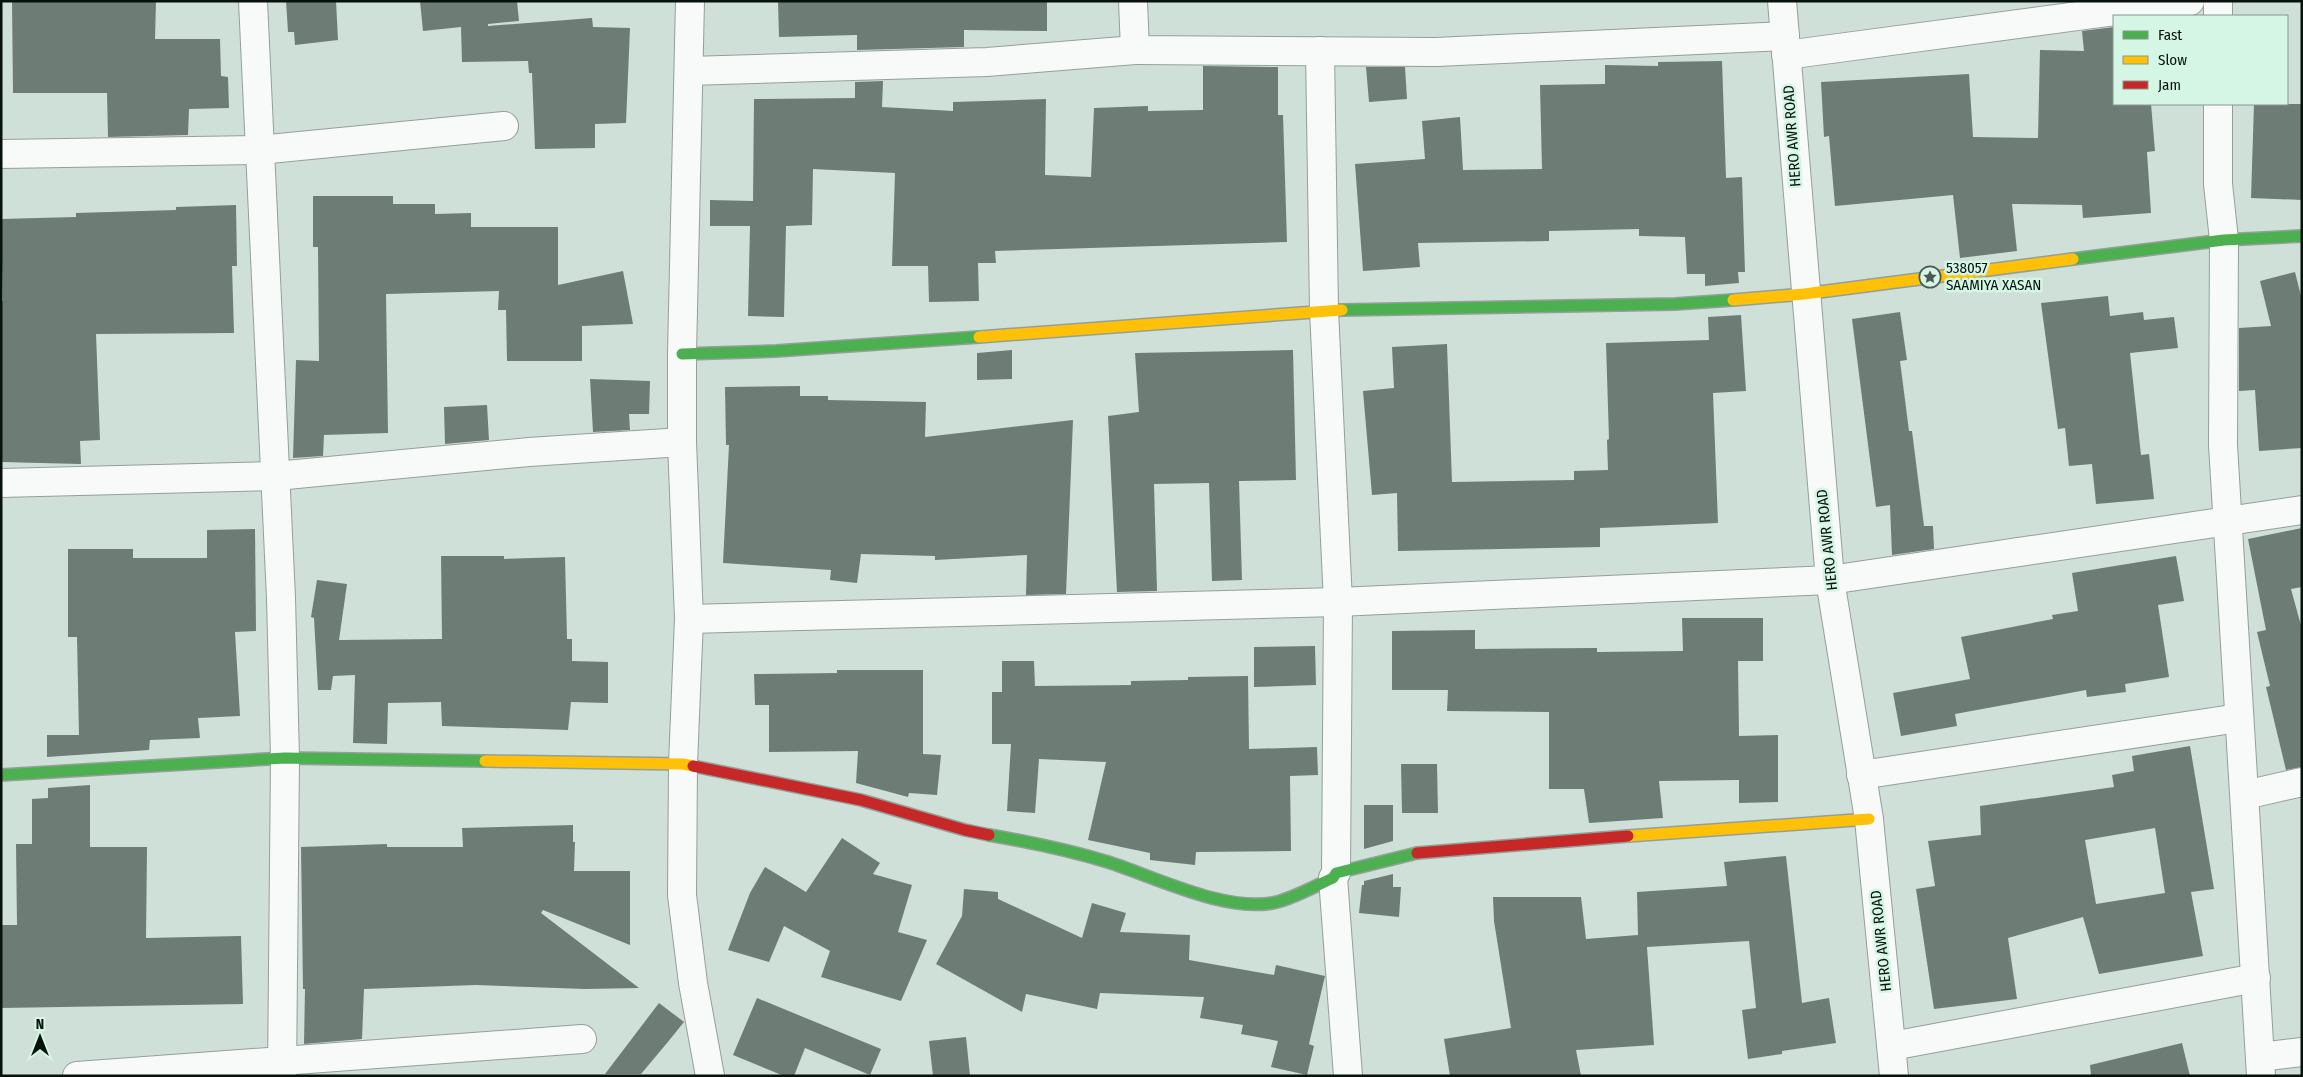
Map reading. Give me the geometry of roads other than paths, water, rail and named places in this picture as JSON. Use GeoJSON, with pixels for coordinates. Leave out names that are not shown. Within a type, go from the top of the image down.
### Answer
{"type":"FeatureCollection","features":[{"type":"Feature","properties":{"kind":"street"},"geometry":{"type":"LineString","coordinates":[[253,1],[276,476],[285,758],[282,1068]]}},
{"type":"Feature","properties":{"kind":"street"},"geometry":{"type":"LineString","coordinates":[[690,1],[682,354],[682,442],[689,619],[683,764],[682,895],[693,983],[710,1076]]}},
{"type":"Feature","properties":{"kind":"street"},"geometry":{"type":"LineString","coordinates":[[1133,1],[1135,50]]}},
{"type":"Feature","properties":{"kind":"street","name":"HERO AWR ROAD"},"geometry":{"type":"LineString","coordinates":[[1782,1],[1804,294],[1830,580],[1869,818],[1892,1046],[1892,1075]]}},
{"type":"Feature","properties":{"kind":"street"},"geometry":{"type":"LineString","coordinates":[[689,70],[987,62],[1135,50],[1436,52],[1785,45],[2190,1]]}},
{"type":"Feature","properties":{"kind":"street"},"geometry":{"type":"LineString","coordinates":[[2218,1],[2218,15]]}},
{"type":"Feature","properties":{"kind":"street"},"geometry":{"type":"LineString","coordinates":[[1320,51],[1324,310],[1338,602],[1335,876],[1348,1076]]}},
{"type":"Feature","properties":{"kind":"street"},"geometry":{"type":"LineString","coordinates":[[2218,105],[2218,184],[2224,240],[2223,445],[2261,1067],[2302,1052]]}},
{"type":"Feature","properties":{"kind":"street"},"geometry":{"type":"LineString","coordinates":[[1,154],[259,150],[504,126]]}},
{"type":"Feature","properties":{"kind":"street"},"geometry":{"type":"LineString","coordinates":[[682,354],[786,351],[1211,321],[1324,310],[1675,304],[1804,294],[2224,240],[2302,236]]}},
{"type":"Feature","properties":{"kind":"street"},"geometry":{"type":"LineString","coordinates":[[1,483],[276,476],[529,452],[682,442]]}},
{"type":"Feature","properties":{"kind":"street"},"geometry":{"type":"LineString","coordinates":[[689,619],[1338,602],[1830,580],[2302,510]]}},
{"type":"Feature","properties":{"kind":"street"},"geometry":{"type":"LineString","coordinates":[[1861,775],[2239,718]]}},
{"type":"Feature","properties":{"kind":"street"},"geometry":{"type":"LineString","coordinates":[[1,775],[285,758],[683,764],[861,800],[965,830],[1041,844],[1107,862],[1219,900],[1250,904],[1277,902],[1335,876],[1395,856],[1438,850],[1869,818]]}},
{"type":"Feature","properties":{"kind":"street"},"geometry":{"type":"LineString","coordinates":[[2245,795],[2302,782]]}},
{"type":"Feature","properties":{"kind":"street"},"geometry":{"type":"LineString","coordinates":[[1892,1046],[2256,978]]}},
{"type":"Feature","properties":{"kind":"street"},"geometry":{"type":"LineString","coordinates":[[77,1076],[282,1068],[582,1039]]}},
{"type":"Feature","properties":{"kind":"place","name":"538057 SAAMIYA XASAN"},"geometry":{"type":"Point","coordinates":[1930,277]}}]}
